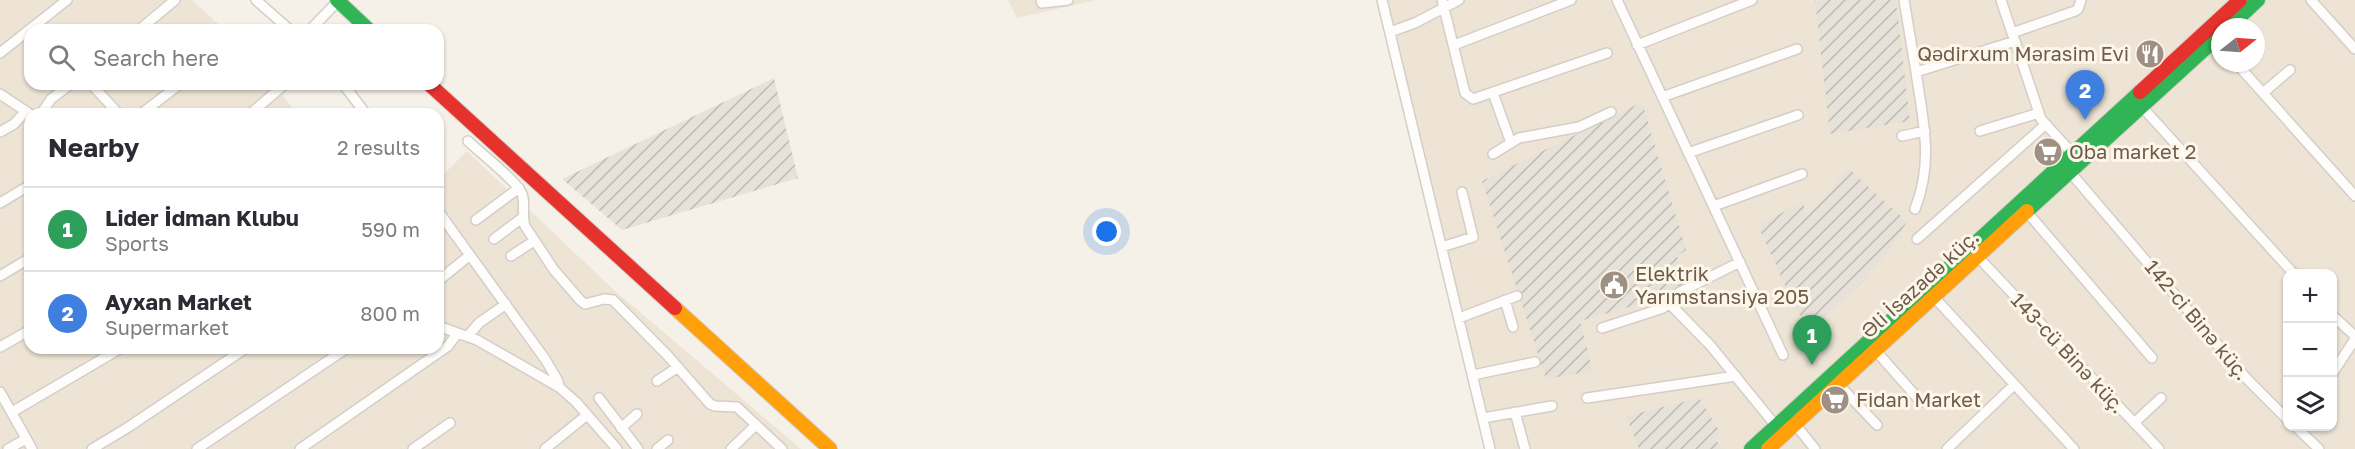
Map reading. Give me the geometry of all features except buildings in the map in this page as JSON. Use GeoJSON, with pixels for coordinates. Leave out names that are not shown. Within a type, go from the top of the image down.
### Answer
{"type":"FeatureCollection","features":[{"type":"Feature","properties":{"kind":"main road","name":"Əli İsazadə küç."},"geometry":{"type":"LineString","coordinates":[[1791,420],[2072,163],[2240,0]]}},
{"type":"Feature","properties":{"kind":"main road"},"geometry":{"type":"LineString","coordinates":[[2239,18],[2258,0]]}},
{"type":"Feature","properties":{"kind":"main road"},"geometry":{"type":"LineString","coordinates":[[337,1],[362,24]]}},
{"type":"Feature","properties":{"kind":"main road","name":"Əli İsazadə küç."},"geometry":{"type":"LineString","coordinates":[[1791,420],[1839,384],[1876,351],[2026,212],[2072,163],[2142,107],[2211,46]]}},
{"type":"Feature","properties":{"kind":"main road"},"geometry":{"type":"LineString","coordinates":[[436,90],[831,449]]}},
{"type":"Feature","properties":{"kind":"main road"},"geometry":{"type":"LineString","coordinates":[[1751,449],[1791,420]]}},
{"type":"Feature","properties":{"kind":"main road"},"geometry":{"type":"LineString","coordinates":[[1768,449],[1780,430]]}},
{"type":"Feature","properties":{"kind":"street"},"geometry":{"type":"LineString","coordinates":[[37,24],[67,0]]}},
{"type":"Feature","properties":{"kind":"street"},"geometry":{"type":"LineString","coordinates":[[147,24],[175,0]]}},
{"type":"Feature","properties":{"kind":"street"},"geometry":{"type":"LineString","coordinates":[[256,0],[283,24]]}},
{"type":"Feature","properties":{"kind":"street"},"geometry":{"type":"LineString","coordinates":[[1041,0],[1042,3],[1048,4],[1068,0]]}},
{"type":"Feature","properties":{"kind":"street"},"geometry":{"type":"LineString","coordinates":[[1382,0],[1490,449]]}},
{"type":"Feature","properties":{"kind":"street"},"geometry":{"type":"LineString","coordinates":[[1390,32],[1444,4],[1460,0]]}},
{"type":"Feature","properties":{"kind":"street"},"geometry":{"type":"LineString","coordinates":[[1454,45],[1571,0]]}},
{"type":"Feature","properties":{"kind":"street"},"geometry":{"type":"LineString","coordinates":[[1617,0],[1783,354]]}},
{"type":"Feature","properties":{"kind":"street"},"geometry":{"type":"LineString","coordinates":[[1637,45],[1752,0]]}},
{"type":"Feature","properties":{"kind":"street"},"geometry":{"type":"LineString","coordinates":[[1904,0],[1925,131],[1927,158],[1922,193],[1915,209]]}},
{"type":"Feature","properties":{"kind":"street","name":"142-ci Binə küç."},"geometry":{"type":"LineString","coordinates":[[2001,0],[2039,113],[2072,163],[2110,217],[2246,378],[2283,415]]}},
{"type":"Feature","properties":{"kind":"street"},"geometry":{"type":"LineString","coordinates":[[1916,72],[2014,37],[2075,11],[2078,9],[2080,0]]}},
{"type":"Feature","properties":{"kind":"street"},"geometry":{"type":"LineString","coordinates":[[2311,0],[2355,49]]}},
{"type":"Feature","properties":{"kind":"street"},"geometry":{"type":"LineString","coordinates":[[316,24],[337,1]]}},
{"type":"Feature","properties":{"kind":"street"},"geometry":{"type":"LineString","coordinates":[[1444,4],[1468,98],[1473,99],[1493,93],[1607,53]]}},
{"type":"Feature","properties":{"kind":"street"},"geometry":{"type":"LineString","coordinates":[[0,53],[24,34]]}},
{"type":"Feature","properties":{"kind":"street"},"geometry":{"type":"LineString","coordinates":[[1662,98],[1797,49]]}},
{"type":"Feature","properties":{"kind":"street"},"geometry":{"type":"LineString","coordinates":[[2263,93],[2290,70]]}},
{"type":"Feature","properties":{"kind":"street"},"geometry":{"type":"LineString","coordinates":[[2244,72],[2355,196]]}},
{"type":"Feature","properties":{"kind":"street"},"geometry":{"type":"LineString","coordinates":[[45,108],[51,99],[63,90]]}},
{"type":"Feature","properties":{"kind":"street"},"geometry":{"type":"LineString","coordinates":[[97,90],[113,108]]}},
{"type":"Feature","properties":{"kind":"street"},"geometry":{"type":"LineString","coordinates":[[149,108],[172,90]]}},
{"type":"Feature","properties":{"kind":"street"},"geometry":{"type":"LineString","coordinates":[[257,108],[278,90]]}},
{"type":"Feature","properties":{"kind":"street"},"geometry":{"type":"LineString","coordinates":[[348,90],[361,108]]}},
{"type":"Feature","properties":{"kind":"street"},"geometry":{"type":"LineString","coordinates":[[1493,93],[1511,143]]}},
{"type":"Feature","properties":{"kind":"street"},"geometry":{"type":"LineString","coordinates":[[0,94],[24,111]]}},
{"type":"Feature","properties":{"kind":"street"},"geometry":{"type":"LineString","coordinates":[[2142,107],[2290,269]]}},
{"type":"Feature","properties":{"kind":"street"},"geometry":{"type":"LineString","coordinates":[[1493,154],[1527,136],[1579,127],[1611,112]]}},
{"type":"Feature","properties":{"kind":"street"},"geometry":{"type":"LineString","coordinates":[[1980,131],[2039,113]]}},
{"type":"Feature","properties":{"kind":"street"},"geometry":{"type":"LineString","coordinates":[[1688,153],[1798,115]]}},
{"type":"Feature","properties":{"kind":"street"},"geometry":{"type":"LineString","coordinates":[[0,132],[24,116]]}},
{"type":"Feature","properties":{"kind":"street"},"geometry":{"type":"LineString","coordinates":[[1917,239],[2046,124]]}},
{"type":"Feature","properties":{"kind":"street"},"geometry":{"type":"LineString","coordinates":[[1902,135],[1925,131]]}},
{"type":"Feature","properties":{"kind":"street"},"geometry":{"type":"LineString","coordinates":[[468,141],[519,188],[523,200],[522,218],[534,241],[554,270],[580,300],[585,304],[604,299],[613,300],[678,367],[710,404],[737,407],[782,449]]}},
{"type":"Feature","properties":{"kind":"street"},"geometry":{"type":"LineString","coordinates":[[1714,206],[1802,174]]}},
{"type":"Feature","properties":{"kind":"street"},"geometry":{"type":"LineString","coordinates":[[476,220],[519,188]]}},
{"type":"Feature","properties":{"kind":"street"},"geometry":{"type":"LineString","coordinates":[[0,203],[24,189]]}},
{"type":"Feature","properties":{"kind":"street"},"geometry":{"type":"LineString","coordinates":[[1442,247],[1473,237],[1462,192]]}},
{"type":"Feature","properties":{"kind":"street"},"geometry":{"type":"LineString","coordinates":[[2026,212],[2152,358]]}},
{"type":"Feature","properties":{"kind":"street"},"geometry":{"type":"LineString","coordinates":[[494,239],[522,218]]}},
{"type":"Feature","properties":{"kind":"street"},"geometry":{"type":"LineString","coordinates":[[444,219],[545,359],[559,387]]}},
{"type":"Feature","properties":{"kind":"street"},"geometry":{"type":"LineString","coordinates":[[511,256],[534,241]]}},
{"type":"Feature","properties":{"kind":"street"},"geometry":{"type":"LineString","coordinates":[[444,276],[470,255]]}},
{"type":"Feature","properties":{"kind":"street","name":"143-cü Binə küç."},"geometry":{"type":"LineString","coordinates":[[1978,257],[2159,449]]}},
{"type":"Feature","properties":{"kind":"street"},"geometry":{"type":"LineString","coordinates":[[0,276],[24,262]]}},
{"type":"Feature","properties":{"kind":"street"},"geometry":{"type":"LineString","coordinates":[[1602,328],[1654,313],[1680,292],[1740,262]]}},
{"type":"Feature","properties":{"kind":"street"},"geometry":{"type":"LineString","coordinates":[[1459,318],[1517,296]]}},
{"type":"Feature","properties":{"kind":"street"},"geometry":{"type":"LineString","coordinates":[[1934,297],[2074,449]]}},
{"type":"Feature","properties":{"kind":"street"},"geometry":{"type":"LineString","coordinates":[[1505,300],[1514,327]]}},
{"type":"Feature","properties":{"kind":"street"},"geometry":{"type":"LineString","coordinates":[[1669,303],[1736,376],[1780,430]]}},
{"type":"Feature","properties":{"kind":"street"},"geometry":{"type":"LineString","coordinates":[[468,336],[479,323],[506,304]]}},
{"type":"Feature","properties":{"kind":"street"},"geometry":{"type":"LineString","coordinates":[[2337,320],[2355,337],[2337,366]]}},
{"type":"Feature","properties":{"kind":"street"},"geometry":{"type":"LineString","coordinates":[[444,329],[468,336],[559,387],[587,414],[617,449]]}},
{"type":"Feature","properties":{"kind":"street"},"geometry":{"type":"LineString","coordinates":[[0,346],[24,333]]}},
{"type":"Feature","properties":{"kind":"street"},"geometry":{"type":"LineString","coordinates":[[444,349],[457,334]]}},
{"type":"Feature","properties":{"kind":"street"},"geometry":{"type":"LineString","coordinates":[[1876,351],[1921,402]]}},
{"type":"Feature","properties":{"kind":"street"},"geometry":{"type":"LineString","coordinates":[[12,412],[112,354]]}},
{"type":"Feature","properties":{"kind":"street"},"geometry":{"type":"LineString","coordinates":[[92,449],[237,354]]}},
{"type":"Feature","properties":{"kind":"street"},"geometry":{"type":"LineString","coordinates":[[197,449],[338,354]]}},
{"type":"Feature","properties":{"kind":"street"},"geometry":{"type":"LineString","coordinates":[[300,449],[437,354]]}},
{"type":"Feature","properties":{"kind":"street"},"geometry":{"type":"LineString","coordinates":[[1473,375],[1535,362]]}},
{"type":"Feature","properties":{"kind":"street"},"geometry":{"type":"LineString","coordinates":[[657,381],[678,367]]}},
{"type":"Feature","properties":{"kind":"street"},"geometry":{"type":"LineString","coordinates":[[1587,398],[1736,376]]}},
{"type":"Feature","properties":{"kind":"street"},"geometry":{"type":"LineString","coordinates":[[1839,384],[1877,425]]}},
{"type":"Feature","properties":{"kind":"street"},"geometry":{"type":"LineString","coordinates":[[1947,449],[2014,385]]}},
{"type":"Feature","properties":{"kind":"street"},"geometry":{"type":"LineString","coordinates":[[0,392],[32,449]]}},
{"type":"Feature","properties":{"kind":"street"},"geometry":{"type":"LineString","coordinates":[[599,398],[638,449]]}},
{"type":"Feature","properties":{"kind":"street"},"geometry":{"type":"LineString","coordinates":[[2134,423],[2161,398]]}},
{"type":"Feature","properties":{"kind":"street"},"geometry":{"type":"LineString","coordinates":[[1483,418],[1552,405]]}},
{"type":"Feature","properties":{"kind":"street"},"geometry":{"type":"LineString","coordinates":[[1515,412],[1525,449]]}},
{"type":"Feature","properties":{"kind":"street"},"geometry":{"type":"LineString","coordinates":[[545,449],[587,414]]}},
{"type":"Feature","properties":{"kind":"street"},"geometry":{"type":"LineString","coordinates":[[621,428],[638,414]]}},
{"type":"Feature","properties":{"kind":"street"},"geometry":{"type":"LineString","coordinates":[[1791,420],[1815,449]]}},
{"type":"Feature","properties":{"kind":"street"},"geometry":{"type":"LineString","coordinates":[[413,449],[450,423]]}},
{"type":"Feature","properties":{"kind":"street"},"geometry":{"type":"LineString","coordinates":[[731,449],[756,425]]}},
{"type":"Feature","properties":{"kind":"street"},"geometry":{"type":"LineString","coordinates":[[2300,431],[2314,447]]}},
{"type":"Feature","properties":{"kind":"street"},"geometry":{"type":"LineString","coordinates":[[8,449],[26,439]]}},
{"type":"Feature","properties":{"kind":"street"},"geometry":{"type":"LineString","coordinates":[[657,449],[668,440]]}},
{"type":"Feature","properties":{"kind":"shaded area"},"geometry":{"type":"Polygon","coordinates":[[[0,0],[192,0],[218,24],[24,24],[24,90],[279,90],[292,108],[24,108],[24,354],[444,354],[444,174],[467,151],[614,290],[801,449],[0,449],[0,0]]]}},
{"type":"Feature","properties":{"kind":"shaded area"},"geometry":{"type":"Polygon","coordinates":[[[1008,0],[1096,0],[1017,18],[1008,0]]]}},
{"type":"Feature","properties":{"kind":"shaded area"},"geometry":{"type":"Polygon","coordinates":[[[1386,0],[2355,0],[2355,449],[1496,449],[1386,0]]]}},
{"type":"Feature","properties":{"kind":"shaded area"},"geometry":{"type":"Polygon","coordinates":[[[1815,0],[1896,0],[1910,121],[1830,134],[1815,0]]]}},
{"type":"Feature","properties":{"kind":"shaded area"},"geometry":{"type":"Polygon","coordinates":[[[774,78],[798,178],[622,230],[562,179],[774,78]]]}},
{"type":"Feature","properties":{"kind":"shaded area","name":"Elektrik Yarımstansiya 205"},"geometry":{"type":"Polygon","coordinates":[[[1642,102],[1686,250],[1677,256],[1689,281],[1654,300],[1580,321],[1593,371],[1546,379],[1482,181],[1642,102]]]}},
{"type":"Feature","properties":{"kind":"shaded area"},"geometry":{"type":"Polygon","coordinates":[[[1849,169],[1907,222],[1887,253],[1864,280],[1810,332],[1792,300],[1758,226],[1803,201],[1806,217],[1849,169]]]}},
{"type":"Feature","properties":{"kind":"shaded area"},"geometry":{"type":"Polygon","coordinates":[[[1699,398],[1721,433],[1714,439],[1724,449],[1639,449],[1626,416],[1699,398]]]}},
{"type":"Feature","properties":{"kind":"traffic: fast"},"geometry":{"type":"LineString","coordinates":[[337,0],[363,24]]}},
{"type":"Feature","properties":{"kind":"traffic: fast"},"geometry":{"type":"LineString","coordinates":[[2239,18],[2258,0]]}},
{"type":"Feature","properties":{"kind":"traffic: fast"},"geometry":{"type":"LineString","coordinates":[[2027,211],[2211,43]]}},
{"type":"Feature","properties":{"kind":"traffic: fast"},"geometry":{"type":"LineString","coordinates":[[1751,449],[2140,92]]}},
{"type":"Feature","properties":{"kind":"traffic: slow"},"geometry":{"type":"LineString","coordinates":[[1768,449],[2027,211]]}},
{"type":"Feature","properties":{"kind":"traffic: slow"},"geometry":{"type":"LineString","coordinates":[[675,308],[830,449]]}},
{"type":"Feature","properties":{"kind":"traffic: jam"},"geometry":{"type":"LineString","coordinates":[[2140,92],[2240,0]]}},
{"type":"Feature","properties":{"kind":"traffic: jam"},"geometry":{"type":"LineString","coordinates":[[436,90],[675,308]]}},
{"type":"Feature","properties":{"kind":"place","name":"Qədirxum Mərasim Evi"},"geometry":{"type":"Point","coordinates":[2150,54]}},
{"type":"Feature","properties":{"kind":"place","name":"Ayxan Market"},"geometry":{"type":"Point","coordinates":[2085,120]}},
{"type":"Feature","properties":{"kind":"place","name":"Oba market 2"},"geometry":{"type":"Point","coordinates":[2048,152]}},
{"type":"Feature","properties":{"kind":"place","name":"Elektrik Yarımstansiya 205"},"geometry":{"type":"Point","coordinates":[1614,285]}},
{"type":"Feature","properties":{"kind":"place","name":"Lider İdman Klubu"},"geometry":{"type":"Point","coordinates":[1812,365]}},
{"type":"Feature","properties":{"kind":"place","name":"Fidan Market"},"geometry":{"type":"Point","coordinates":[1835,400]}}]}
